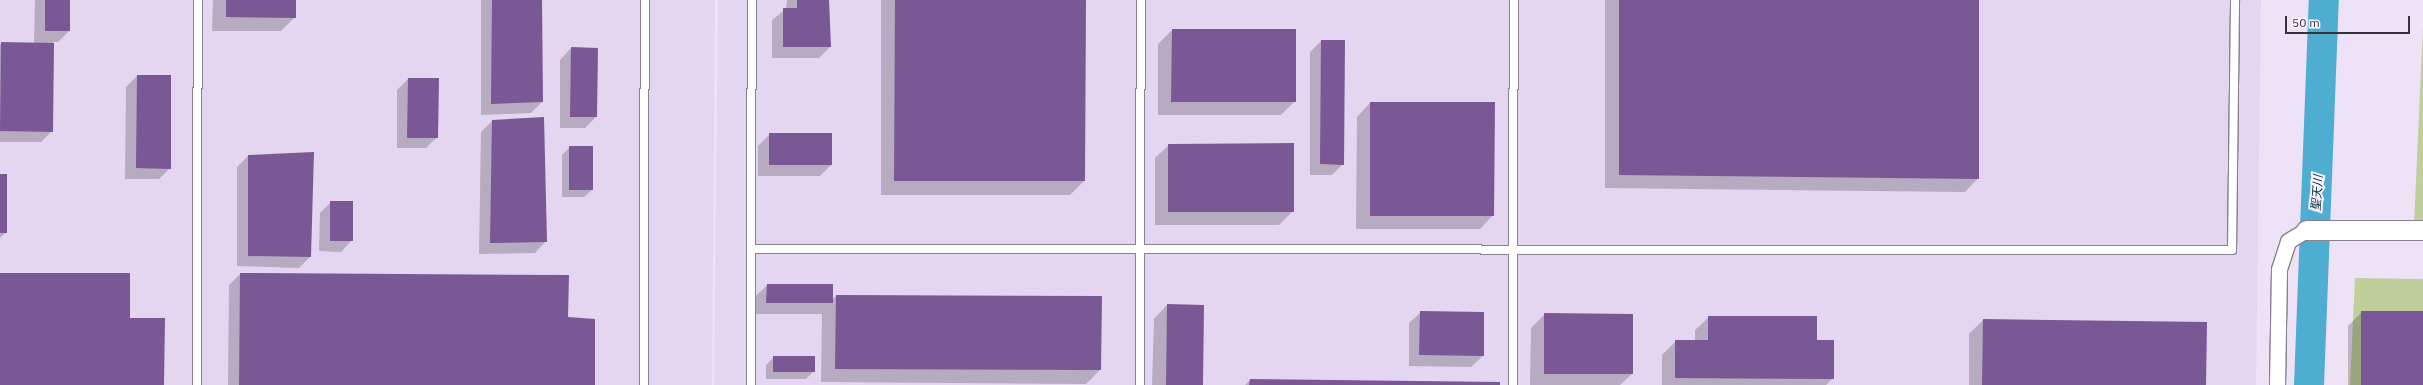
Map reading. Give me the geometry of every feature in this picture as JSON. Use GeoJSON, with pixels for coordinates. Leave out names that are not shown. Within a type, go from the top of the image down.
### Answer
{"type":"FeatureCollection","features":[{"type":"Feature","properties":{"kind":"street"},"geometry":{"type":"LineString","coordinates":[[2278,385],[2280,269],[2288,241],[2306,230],[2341,228],[2423,230]]}},
{"type":"Feature","properties":{"kind":"lane"},"geometry":{"type":"LineString","coordinates":[[197,385],[198,0]]}},
{"type":"Feature","properties":{"kind":"lane"},"geometry":{"type":"LineString","coordinates":[[644,385],[645,0]]}},
{"type":"Feature","properties":{"kind":"lane"},"geometry":{"type":"LineString","coordinates":[[751,385],[752,0]]}},
{"type":"Feature","properties":{"kind":"lane"},"geometry":{"type":"LineString","coordinates":[[1140,385],[1141,0]]}},
{"type":"Feature","properties":{"kind":"lane"},"geometry":{"type":"LineString","coordinates":[[1513,385],[1514,0]]}},
{"type":"Feature","properties":{"kind":"lane"},"geometry":{"type":"LineString","coordinates":[[752,249],[2232,250],[2235,0]]}},
{"type":"Feature","properties":{"kind":"shaded area"},"geometry":{"type":"Polygon","coordinates":[[[0,0],[715,0],[712,385],[0,385],[0,0]]]}},
{"type":"Feature","properties":{"kind":"shaded area"},"geometry":{"type":"Polygon","coordinates":[[[718,0],[2261,0],[2256,385],[714,385],[718,0]]]}},
{"type":"Feature","properties":{"kind":"green space"},"geometry":{"type":"Polygon","coordinates":[[[2423,27],[2423,224],[2414,224],[2423,27]]]}},
{"type":"Feature","properties":{"kind":"green space"},"geometry":{"type":"Polygon","coordinates":[[[2355,278],[2423,279],[2423,385],[2350,385],[2355,278]]]}},
{"type":"Feature","properties":{"kind":"building"},"geometry":{"type":"Polygon","coordinates":[[[45,0],[70,0],[70,31],[45,31],[45,0]]]}},
{"type":"Feature","properties":{"kind":"building"},"geometry":{"type":"Polygon","coordinates":[[[226,0],[296,0],[296,18],[226,17],[226,0]]]}},
{"type":"Feature","properties":{"kind":"building"},"geometry":{"type":"Polygon","coordinates":[[[492,0],[542,0],[543,102],[491,104],[492,0]]]}},
{"type":"Feature","properties":{"kind":"building"},"geometry":{"type":"Polygon","coordinates":[[[797,0],[829,0],[831,47],[783,47],[783,8],[797,8],[797,0]]]}},
{"type":"Feature","properties":{"kind":"building"},"geometry":{"type":"Polygon","coordinates":[[[895,0],[1086,0],[1085,181],[894,181],[895,0]]]}},
{"type":"Feature","properties":{"kind":"building"},"geometry":{"type":"Polygon","coordinates":[[[1619,0],[1979,0],[1979,179],[1619,175],[1619,0]]]}},
{"type":"Feature","properties":{"kind":"building"},"geometry":{"type":"Polygon","coordinates":[[[1172,29],[1296,29],[1296,102],[1171,102],[1172,29]]]}},
{"type":"Feature","properties":{"kind":"building"},"geometry":{"type":"Polygon","coordinates":[[[1321,40],[1345,40],[1344,165],[1320,164],[1321,40]]]}},
{"type":"Feature","properties":{"kind":"building"},"geometry":{"type":"Polygon","coordinates":[[[1,42],[54,43],[53,132],[0,131],[1,42]]]}},
{"type":"Feature","properties":{"kind":"building"},"geometry":{"type":"Polygon","coordinates":[[[571,47],[598,48],[597,117],[570,117],[571,47]]]}},
{"type":"Feature","properties":{"kind":"building"},"geometry":{"type":"Polygon","coordinates":[[[137,75],[171,75],[171,169],[136,168],[137,75]]]}},
{"type":"Feature","properties":{"kind":"building"},"geometry":{"type":"Polygon","coordinates":[[[408,78],[439,78],[438,138],[407,138],[408,78]]]}},
{"type":"Feature","properties":{"kind":"building"},"geometry":{"type":"Polygon","coordinates":[[[1370,102],[1495,102],[1494,216],[1370,216],[1370,102]]]}},
{"type":"Feature","properties":{"kind":"building"},"geometry":{"type":"Polygon","coordinates":[[[544,117],[547,242],[490,243],[492,120],[544,117]]]}},
{"type":"Feature","properties":{"kind":"building"},"geometry":{"type":"Polygon","coordinates":[[[769,133],[832,133],[832,165],[769,165],[769,133]]]}},
{"type":"Feature","properties":{"kind":"building"},"geometry":{"type":"Polygon","coordinates":[[[1294,143],[1294,212],[1168,212],[1168,144],[1294,143]]]}},
{"type":"Feature","properties":{"kind":"building"},"geometry":{"type":"Polygon","coordinates":[[[569,146],[593,146],[593,190],[569,190],[569,146]]]}},
{"type":"Feature","properties":{"kind":"building"},"geometry":{"type":"Polygon","coordinates":[[[314,152],[311,257],[248,256],[248,155],[314,152]]]}},
{"type":"Feature","properties":{"kind":"building"},"geometry":{"type":"Polygon","coordinates":[[[0,174],[7,174],[7,233],[0,233],[0,174]]]}},
{"type":"Feature","properties":{"kind":"building"},"geometry":{"type":"Polygon","coordinates":[[[330,201],[353,201],[353,241],[330,241],[330,201]]]}},
{"type":"Feature","properties":{"kind":"building"},"geometry":{"type":"Polygon","coordinates":[[[0,273],[130,273],[130,318],[165,318],[164,385],[0,385],[0,273]]]}},
{"type":"Feature","properties":{"kind":"building"},"geometry":{"type":"Polygon","coordinates":[[[240,273],[569,275],[568,317],[595,319],[595,385],[239,385],[240,273]]]}},
{"type":"Feature","properties":{"kind":"building"},"geometry":{"type":"Polygon","coordinates":[[[767,284],[833,284],[833,303],[766,303],[767,284]]]}},
{"type":"Feature","properties":{"kind":"building"},"geometry":{"type":"Polygon","coordinates":[[[836,295],[1102,296],[1101,370],[835,369],[836,295]]]}},
{"type":"Feature","properties":{"kind":"building"},"geometry":{"type":"Polygon","coordinates":[[[1167,304],[1204,305],[1203,385],[1166,385],[1167,304]]]}},
{"type":"Feature","properties":{"kind":"building"},"geometry":{"type":"Polygon","coordinates":[[[1420,311],[1484,312],[1484,356],[1419,355],[1420,311]]]}},
{"type":"Feature","properties":{"kind":"building"},"geometry":{"type":"Polygon","coordinates":[[[2361,311],[2423,311],[2423,385],[2361,385],[2361,311]]]}},
{"type":"Feature","properties":{"kind":"building"},"geometry":{"type":"Polygon","coordinates":[[[1544,313],[1633,314],[1633,374],[1544,374],[1544,313]]]}},
{"type":"Feature","properties":{"kind":"building"},"geometry":{"type":"Polygon","coordinates":[[[1708,316],[1817,316],[1817,340],[1834,340],[1834,379],[1675,378],[1675,340],[1708,340],[1708,316]]]}},
{"type":"Feature","properties":{"kind":"building"},"geometry":{"type":"Polygon","coordinates":[[[1983,319],[2207,322],[2206,385],[1982,385],[1983,319]]]}},
{"type":"Feature","properties":{"kind":"building"},"geometry":{"type":"Polygon","coordinates":[[[773,356],[815,356],[815,372],[773,372],[773,356]]]}},
{"type":"Feature","properties":{"kind":"building"},"geometry":{"type":"Polygon","coordinates":[[[1250,379],[1500,382],[1500,385],[1249,385],[1250,379]]]}},
{"type":"Feature","properties":{"kind":"waterway","name":"聖天川"},"geometry":{"type":"LineString","coordinates":[[2309,385],[2324,0]]}}]}
